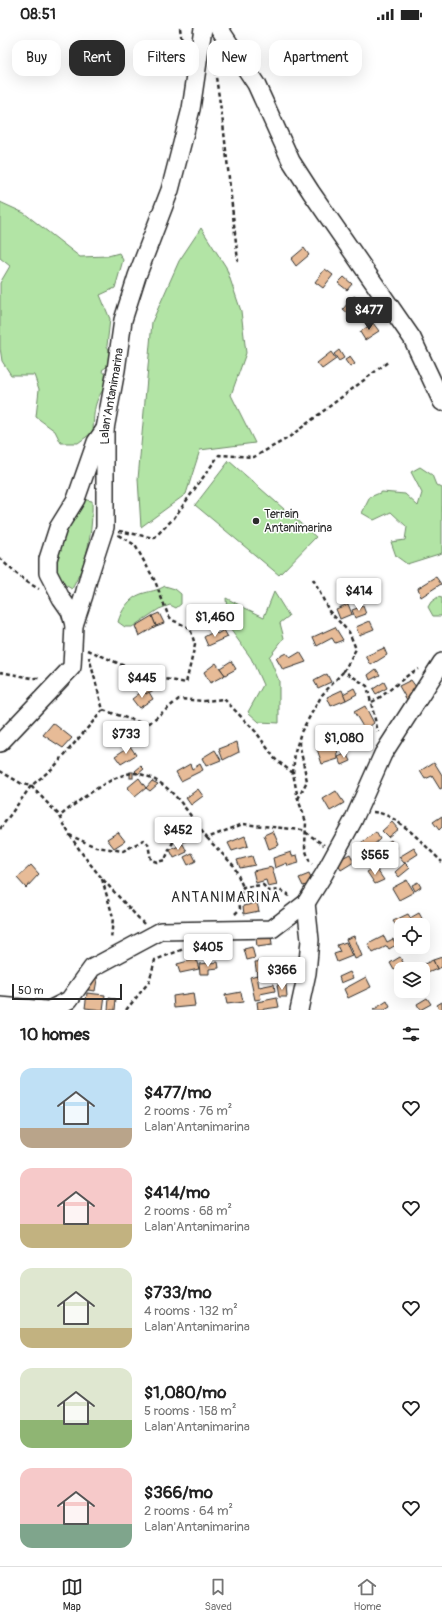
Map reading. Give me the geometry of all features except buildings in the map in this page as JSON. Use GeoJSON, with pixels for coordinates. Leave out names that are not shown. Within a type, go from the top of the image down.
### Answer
{"type":"FeatureCollection","features":[{"type":"Feature","properties":{"kind":"street","name":"Lalan'Antanimarina"},"geometry":{"type":"LineString","coordinates":[[0,743],[72,667],[74,625],[105,527],[106,429],[123,320],[136,276],[170,190],[191,109],[203,28]]}},
{"type":"Feature","properties":{"kind":"street"},"geometry":{"type":"LineString","coordinates":[[219,28],[256,84],[295,167],[412,338],[442,402]]}},
{"type":"Feature","properties":{"kind":"street"},"geometry":{"type":"LineString","coordinates":[[74,625],[70,611],[48,572],[48,559],[58,528],[76,499],[94,447],[106,429]]}},
{"type":"Feature","properties":{"kind":"street"},"geometry":{"type":"LineString","coordinates":[[49,1010],[69,1000],[92,968],[161,931],[272,929],[306,903],[353,821],[383,754],[438,668]]}},
{"type":"Feature","properties":{"kind":"street"},"geometry":{"type":"LineString","coordinates":[[299,1010],[307,973],[310,940],[306,903]]}},
{"type":"Feature","properties":{"kind":"street"},"geometry":{"type":"LineString","coordinates":[[0,1006],[45,1010]]}},
{"type":"Feature","properties":{"kind":"path"},"geometry":{"type":"LineString","coordinates":[[216,76],[223,123],[238,261]]}},
{"type":"Feature","properties":{"kind":"path"},"geometry":{"type":"LineString","coordinates":[[105,527],[154,538],[174,518],[219,455],[254,456],[281,442],[389,360]]}},
{"type":"Feature","properties":{"kind":"path"},"geometry":{"type":"LineString","coordinates":[[103,710],[87,649],[145,675],[186,683],[195,645],[190,628],[172,620],[168,615],[155,581],[136,545],[105,527]]}},
{"type":"Feature","properties":{"kind":"path"},"geometry":{"type":"LineString","coordinates":[[0,558],[25,580],[39,589],[46,588],[53,583]]}},
{"type":"Feature","properties":{"kind":"path"},"geometry":{"type":"LineString","coordinates":[[207,838],[243,824],[302,830],[307,834],[319,840],[326,846],[328,867],[316,868],[309,860],[305,848],[307,834],[306,822],[298,799],[293,772],[294,759],[301,732],[322,695],[344,671],[356,649],[349,632],[329,611],[313,579]]}},
{"type":"Feature","properties":{"kind":"path"},"geometry":{"type":"LineString","coordinates":[[372,702],[383,696],[407,675],[418,669],[438,668]]}},
{"type":"Feature","properties":{"kind":"path"},"geometry":{"type":"LineString","coordinates":[[344,671],[367,686],[372,702],[383,754]]}},
{"type":"Feature","properties":{"kind":"path"},"geometry":{"type":"LineString","coordinates":[[0,672],[32,678],[61,679]]}},
{"type":"Feature","properties":{"kind":"path"},"geometry":{"type":"LineString","coordinates":[[103,710],[147,726],[179,699],[204,701],[224,699],[256,732],[275,759],[293,772]]}},
{"type":"Feature","properties":{"kind":"path"},"geometry":{"type":"LineString","coordinates":[[0,829],[31,786],[54,767],[103,710]]}},
{"type":"Feature","properties":{"kind":"path"},"geometry":{"type":"LineString","coordinates":[[298,799],[307,781],[300,746],[301,732]]}},
{"type":"Feature","properties":{"kind":"path"},"geometry":{"type":"LineString","coordinates":[[0,771],[22,784],[31,786],[60,816],[69,835],[101,877],[144,925],[161,931]]}},
{"type":"Feature","properties":{"kind":"path"},"geometry":{"type":"LineString","coordinates":[[60,816],[82,797],[108,782],[127,774],[135,773],[158,781],[186,810],[207,838],[234,866],[243,887],[239,898],[240,908],[233,917]]}},
{"type":"Feature","properties":{"kind":"path"},"geometry":{"type":"LineString","coordinates":[[353,821],[374,812],[389,817],[416,837],[442,862]]}},
{"type":"Feature","properties":{"kind":"path"},"geometry":{"type":"LineString","coordinates":[[69,835],[96,847],[123,851],[144,840],[148,844],[151,860],[157,862],[165,860],[171,845],[180,831],[194,821]]}},
{"type":"Feature","properties":{"kind":"path"},"geometry":{"type":"LineString","coordinates":[[101,877],[113,917],[110,943]]}},
{"type":"Feature","properties":{"kind":"path"},"geometry":{"type":"LineString","coordinates":[[243,887],[263,885],[269,891],[279,890],[288,894],[288,900]]}},
{"type":"Feature","properties":{"kind":"path"},"geometry":{"type":"LineString","coordinates":[[126,1010],[149,982],[154,960],[194,945],[196,930]]}},
{"type":"Feature","properties":{"kind":"green space"},"geometry":{"type":"Polygon","coordinates":[[[0,202],[24,213],[80,257],[108,256],[119,253],[123,260],[115,288],[100,295],[110,319],[107,346],[115,361],[102,370],[111,381],[98,398],[94,416],[93,432],[78,443],[61,443],[55,431],[36,417],[39,389],[34,375],[11,375],[2,361],[0,348],[0,283],[10,266],[0,258],[0,202]]]}},
{"type":"Feature","properties":{"kind":"green space"},"geometry":{"type":"Polygon","coordinates":[[[201,228],[226,267],[241,311],[246,353],[231,395],[255,443],[200,450],[186,494],[141,527],[138,479],[152,322],[179,261],[201,228]]]}},
{"type":"Feature","properties":{"kind":"green space","name":"Terrain Antanimarina"},"geometry":{"type":"Polygon","coordinates":[[[229,461],[316,537],[279,575],[195,505],[229,461]]]}},
{"type":"Feature","properties":{"kind":"green space"},"geometry":{"type":"Polygon","coordinates":[[[420,467],[432,475],[436,485],[442,488],[442,553],[407,564],[396,556],[391,542],[405,540],[407,527],[391,512],[374,520],[362,513],[370,497],[382,492],[405,494],[418,506],[422,493],[411,472],[420,467]]]}},
{"type":"Feature","properties":{"kind":"green space"},"geometry":{"type":"Polygon","coordinates":[[[81,499],[92,501],[90,535],[82,568],[72,589],[58,581],[53,565],[62,535],[81,499]]]}},
{"type":"Feature","properties":{"kind":"green space"},"geometry":{"type":"Polygon","coordinates":[[[165,586],[175,589],[181,594],[181,604],[176,608],[170,605],[159,609],[132,627],[125,627],[118,622],[123,609],[129,602],[141,594],[165,586]]]}},
{"type":"Feature","properties":{"kind":"green space"},"geometry":{"type":"Polygon","coordinates":[[[274,592],[289,616],[280,623],[284,638],[269,657],[279,681],[279,723],[259,722],[248,712],[263,685],[251,658],[228,626],[226,598],[264,617],[274,592]]]}},
{"type":"Feature","properties":{"kind":"green space"},"geometry":{"type":"Polygon","coordinates":[[[438,597],[442,598],[442,616],[433,616],[428,607],[431,602],[438,597]]]}},
{"type":"Feature","properties":{"kind":"place","name":"Terrain Antanimarina"},"geometry":{"type":"Point","coordinates":[256,521]}},
{"type":"Feature","properties":{"kind":"district","name":"ANTANIMARINA"},"geometry":{"type":"Point","coordinates":[226,897]}}]}
